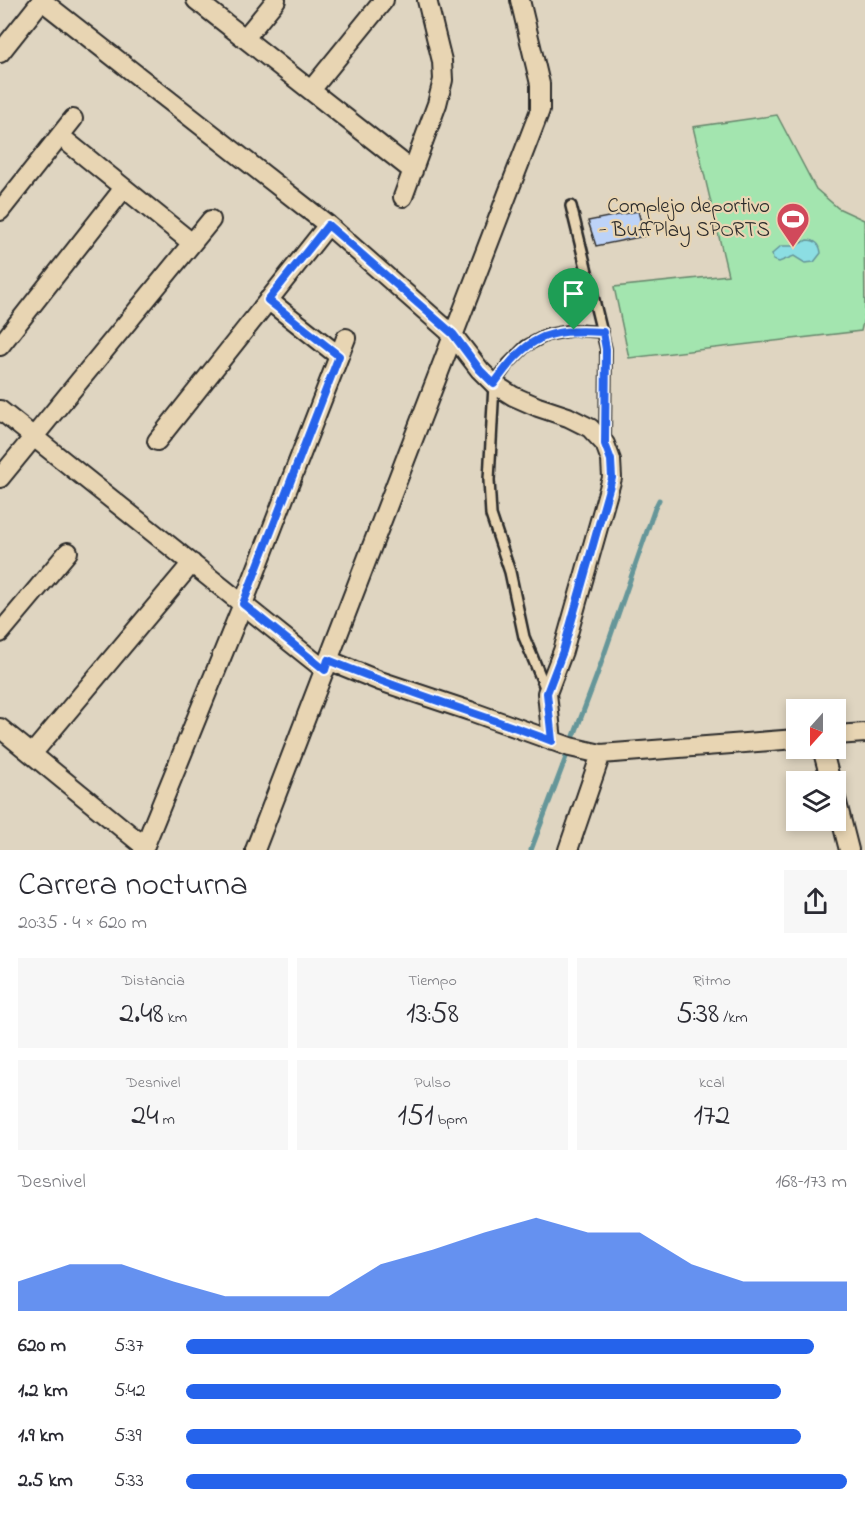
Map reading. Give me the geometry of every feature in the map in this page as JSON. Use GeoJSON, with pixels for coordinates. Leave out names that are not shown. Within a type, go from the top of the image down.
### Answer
{"type":"FeatureCollection","features":[{"type":"Feature","properties":{"kind":"street"},"geometry":{"type":"LineString","coordinates":[[0,53],[42,0],[328,225],[453,334],[480,370],[494,384],[529,404],[568,417],[590,428],[605,444],[611,460],[610,489],[563,651],[547,693],[552,741]]}},
{"type":"Feature","properties":{"kind":"street"},"geometry":{"type":"LineString","coordinates":[[196,0],[413,171]]}},
{"type":"Feature","properties":{"kind":"street"},"geometry":{"type":"LineString","coordinates":[[245,38],[276,0]]}},
{"type":"Feature","properties":{"kind":"street"},"geometry":{"type":"LineString","coordinates":[[311,90],[384,0]]}},
{"type":"Feature","properties":{"kind":"street"},"geometry":{"type":"LineString","coordinates":[[403,197],[437,104],[443,80],[442,61],[427,0]]}},
{"type":"Feature","properties":{"kind":"street"},"geometry":{"type":"LineString","coordinates":[[255,850],[540,110],[540,84],[520,0]]}},
{"type":"Feature","properties":{"kind":"street"},"geometry":{"type":"LineString","coordinates":[[0,211],[73,119]]}},
{"type":"Feature","properties":{"kind":"street"},"geometry":{"type":"LineString","coordinates":[[60,136],[192,243]]}},
{"type":"Feature","properties":{"kind":"street"},"geometry":{"type":"LineString","coordinates":[[0,346],[124,188]]}},
{"type":"Feature","properties":{"kind":"street"},"geometry":{"type":"LineString","coordinates":[[0,478],[211,220]]}},
{"type":"Feature","properties":{"kind":"street"},"geometry":{"type":"LineString","coordinates":[[158,441],[328,225]]}},
{"type":"Feature","properties":{"kind":"street"},"geometry":{"type":"LineString","coordinates":[[268,300],[339,356]]}},
{"type":"Feature","properties":{"kind":"street"},"geometry":{"type":"LineString","coordinates":[[0,728],[143,848],[243,604],[346,338]]}},
{"type":"Feature","properties":{"kind":"street"},"geometry":{"type":"LineString","coordinates":[[0,410],[243,604],[326,665],[470,711],[574,749],[601,754],[786,739]]}},
{"type":"Feature","properties":{"kind":"street"},"geometry":{"type":"LineString","coordinates":[[0,633],[68,552]]}},
{"type":"Feature","properties":{"kind":"street"},"geometry":{"type":"LineString","coordinates":[[32,754],[192,563]]}},
{"type":"Feature","properties":{"kind":"street"},"geometry":{"type":"LineString","coordinates":[[846,734],[865,733]]}},
{"type":"Feature","properties":{"kind":"street"},"geometry":{"type":"LineString","coordinates":[[568,850],[601,754]]}},
{"type":"Feature","properties":{"kind":"street"},"geometry":{"type":"LineString","coordinates":[[844,831],[849,850]]}},
{"type":"Feature","properties":{"kind":"lane"},"geometry":{"type":"LineString","coordinates":[[571,206],[606,349],[605,444]]}},
{"type":"Feature","properties":{"kind":"lane"},"geometry":{"type":"LineString","coordinates":[[547,693],[524,637],[508,564],[491,515],[489,480],[494,384],[508,364],[526,346],[547,335],[574,330],[603,332]]}},
{"type":"Feature","properties":{"kind":"green space","name":"Complejo deportivo - BuffPlay SPORTS"},"geometry":{"type":"Polygon","coordinates":[[[777,115],[816,189],[838,208],[864,220],[865,314],[861,331],[629,358],[614,287],[728,275],[693,127],[777,115]]]}},
{"type":"Feature","properties":{"kind":"water"},"geometry":{"type":"Polygon","coordinates":[[[807,240],[817,243],[820,247],[821,253],[814,262],[805,263],[794,256],[779,262],[773,260],[772,254],[781,246],[795,246],[807,240]]]}},
{"type":"Feature","properties":{"kind":"building"},"geometry":{"type":"Polygon","coordinates":[[[638,211],[645,236],[596,246],[588,221],[638,211]]]}},
{"type":"Feature","properties":{"kind":"waterway"},"geometry":{"type":"LineString","coordinates":[[531,850],[597,675],[659,500]]}},
{"type":"Feature","properties":{"kind":"place","name":"Complejo deportivo - BuffPlay SPORTS"},"geometry":{"type":"Point","coordinates":[793,248]}},
{"type":"Feature","properties":{"kind":"route"},"geometry":{"type":"LineString","coordinates":[[328,225],[453,334],[480,370],[494,384],[508,364],[526,346],[547,335],[574,330],[603,332],[606,349],[605,444],[611,460],[612,478],[563,651],[547,693],[552,741],[380,681],[328,660],[325,670],[243,604],[339,356],[268,300],[328,225]]}}]}
